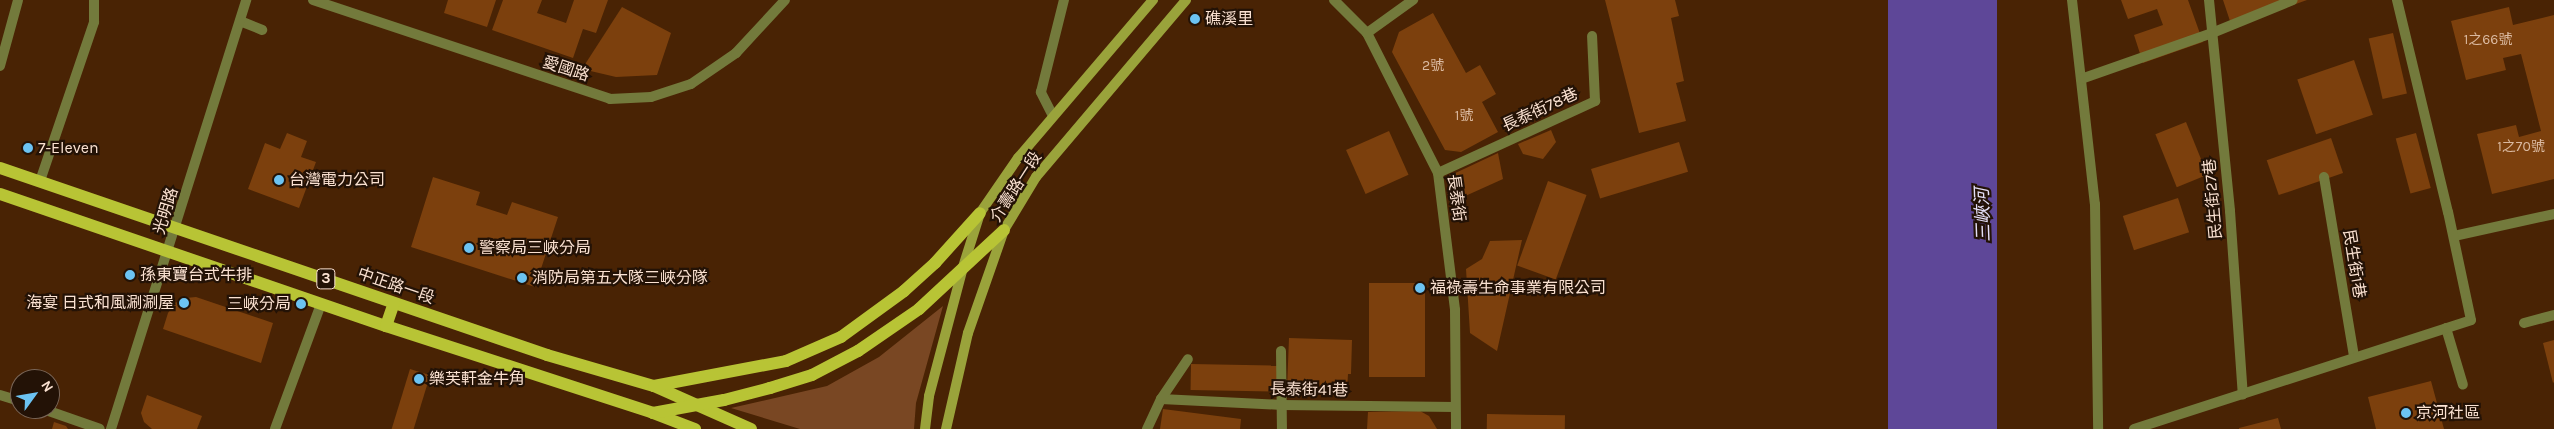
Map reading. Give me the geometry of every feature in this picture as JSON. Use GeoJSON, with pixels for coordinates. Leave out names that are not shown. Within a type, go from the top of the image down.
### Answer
{"type":"FeatureCollection","features":[{"type":"Feature","properties":{"kind":"main road","name":"介壽路一段"},"geometry":{"type":"LineString","coordinates":[[926,429],[929,396],[963,267],[980,213],[1018,158],[1152,0]]}},
{"type":"Feature","properties":{"kind":"main road","name":"介壽路一段"},"geometry":{"type":"LineString","coordinates":[[946,429],[968,333],[1004,230],[1036,177],[1186,0]]}},
{"type":"Feature","properties":{"kind":"main road","name":"中正路一段"},"geometry":{"type":"LineString","coordinates":[[0,168],[547,355],[654,386],[751,429]]}},
{"type":"Feature","properties":{"kind":"main road","name":"3"},"geometry":{"type":"LineString","coordinates":[[0,194],[386,326],[653,413],[694,429]]}},
{"type":"Feature","properties":{"kind":"main road"},"geometry":{"type":"LineString","coordinates":[[654,386],[786,361],[841,337],[910,286],[935,263],[980,213]]}},
{"type":"Feature","properties":{"kind":"main road"},"geometry":{"type":"LineString","coordinates":[[653,413],[734,398],[812,375],[858,351],[918,309],[1004,230]]}},
{"type":"Feature","properties":{"kind":"main road"},"geometry":{"type":"LineString","coordinates":[[386,326],[394,302]]}},
{"type":"Feature","properties":{"kind":"street"},"geometry":{"type":"LineString","coordinates":[[0,66],[18,0]]}},
{"type":"Feature","properties":{"kind":"street","name":"光明路"},"geometry":{"type":"LineString","coordinates":[[111,429],[169,251],[246,0]]}},
{"type":"Feature","properties":{"kind":"street","name":"愛國路"},"geometry":{"type":"LineString","coordinates":[[314,0],[610,99],[651,97],[691,84],[736,53],[786,0]]}},
{"type":"Feature","properties":{"kind":"street"},"geometry":{"type":"LineString","coordinates":[[1053,116],[1041,92],[1047,51],[1064,0]]}},
{"type":"Feature","properties":{"kind":"street","name":"長泰街"},"geometry":{"type":"LineString","coordinates":[[1334,0],[1367,33],[1438,173],[1455,310],[1456,429]]}},
{"type":"Feature","properties":{"kind":"street"},"geometry":{"type":"LineString","coordinates":[[1367,33],[1414,0]]}},
{"type":"Feature","properties":{"kind":"street"},"geometry":{"type":"LineString","coordinates":[[2072,0],[2095,204],[2098,429]]}},
{"type":"Feature","properties":{"kind":"street","name":"民生街27巷"},"geometry":{"type":"LineString","coordinates":[[2209,0],[2230,211],[2243,395]]}},
{"type":"Feature","properties":{"kind":"street"},"geometry":{"type":"LineString","coordinates":[[2082,79],[2212,33],[2293,0]]}},
{"type":"Feature","properties":{"kind":"street"},"geometry":{"type":"LineString","coordinates":[[2134,429],[2243,395],[2354,356],[2471,320],[2454,236],[2398,0]]}},
{"type":"Feature","properties":{"kind":"street"},"geometry":{"type":"LineString","coordinates":[[40,181],[94,22],[91,1]]}},
{"type":"Feature","properties":{"kind":"street"},"geometry":{"type":"LineString","coordinates":[[240,21],[262,30]]}},
{"type":"Feature","properties":{"kind":"street","name":"長泰街78巷"},"geometry":{"type":"LineString","coordinates":[[1438,173],[1595,101],[1592,36]]}},
{"type":"Feature","properties":{"kind":"street","name":"民生街1巷"},"geometry":{"type":"LineString","coordinates":[[2324,177],[2354,356]]}},
{"type":"Feature","properties":{"kind":"street"},"geometry":{"type":"LineString","coordinates":[[2454,236],[2554,214]]}},
{"type":"Feature","properties":{"kind":"street"},"geometry":{"type":"LineString","coordinates":[[275,429],[321,304]]}},
{"type":"Feature","properties":{"kind":"street"},"geometry":{"type":"LineString","coordinates":[[2524,323],[2554,315]]}},
{"type":"Feature","properties":{"kind":"street"},"geometry":{"type":"LineString","coordinates":[[2446,328],[2463,385]]}},
{"type":"Feature","properties":{"kind":"street"},"geometry":{"type":"LineString","coordinates":[[1281,351],[1282,429]]}},
{"type":"Feature","properties":{"kind":"street"},"geometry":{"type":"LineString","coordinates":[[1147,429],[1161,399],[1188,359]]}},
{"type":"Feature","properties":{"kind":"street","name":"長泰街41巷"},"geometry":{"type":"LineString","coordinates":[[1161,399],[1282,405],[1456,407]]}},
{"type":"Feature","properties":{"kind":"street"},"geometry":{"type":"LineString","coordinates":[[60,415],[100,429]]}},
{"type":"Feature","properties":{"kind":"shaded area"},"geometry":{"type":"Polygon","coordinates":[[[943,306],[916,403],[914,429],[800,429],[731,408],[827,386],[879,357],[943,306]]]}},
{"type":"Feature","properties":{"kind":"water","name":"三峽河"},"geometry":{"type":"Polygon","coordinates":[[[1888,0],[1997,0],[1997,429],[1888,429],[1888,0]]]}},
{"type":"Feature","properties":{"kind":"building"},"geometry":{"type":"Polygon","coordinates":[[[448,0],[496,0],[487,27],[444,13],[448,0]]]}},
{"type":"Feature","properties":{"kind":"building"},"geometry":{"type":"Polygon","coordinates":[[[503,0],[542,0],[537,13],[566,23],[574,0],[608,0],[596,33],[583,29],[573,58],[492,30],[503,0]]]}},
{"type":"Feature","properties":{"kind":"building"},"geometry":{"type":"Polygon","coordinates":[[[1605,0],[1675,0],[1679,16],[1671,18],[1684,81],[1676,83],[1686,121],[1639,133],[1605,0]]]}},
{"type":"Feature","properties":{"kind":"building"},"geometry":{"type":"Polygon","coordinates":[[[2121,0],[2188,0],[2203,42],[2143,63],[2134,35],[2163,25],[2157,9],[2128,19],[2121,0]]]}},
{"type":"Feature","properties":{"kind":"building"},"geometry":{"type":"Polygon","coordinates":[[[2223,0],[2307,0],[2232,27],[2223,0]]]}},
{"type":"Feature","properties":{"kind":"building"},"geometry":{"type":"Polygon","coordinates":[[[622,7],[671,33],[657,75],[616,77],[582,69],[622,7]]]}},
{"type":"Feature","properties":{"kind":"building"},"geometry":{"type":"Polygon","coordinates":[[[2509,7],[2513,25],[2554,15],[2554,179],[2492,194],[2477,134],[2516,125],[2519,137],[2541,131],[2521,54],[2503,58],[2506,70],[2466,80],[2451,21],[2509,7]]]}},
{"type":"Feature","properties":{"kind":"building"},"geometry":{"type":"Polygon","coordinates":[[[1433,13],[1466,73],[1480,65],[1496,94],[1482,102],[1498,132],[1461,152],[1445,150],[1392,52],[1399,32],[1433,13]]]}},
{"type":"Feature","properties":{"kind":"building"},"geometry":{"type":"Polygon","coordinates":[[[2393,33],[2407,93],[2383,99],[2369,39],[2393,33]]]}},
{"type":"Feature","properties":{"kind":"building"},"geometry":{"type":"Polygon","coordinates":[[[2354,60],[2373,115],[2316,134],[2297,80],[2354,60]]]}},
{"type":"Feature","properties":{"kind":"building"},"geometry":{"type":"Polygon","coordinates":[[[2186,122],[2207,175],[2177,187],[2155,134],[2186,122]]]}},
{"type":"Feature","properties":{"kind":"building"},"geometry":{"type":"Polygon","coordinates":[[[1551,130],[1556,142],[1543,159],[1523,154],[1518,144],[1551,130]]]}},
{"type":"Feature","properties":{"kind":"building"},"geometry":{"type":"Polygon","coordinates":[[[1389,131],[1409,175],[1366,194],[1346,150],[1389,131]]]}},
{"type":"Feature","properties":{"kind":"building"},"geometry":{"type":"Polygon","coordinates":[[[287,133],[307,141],[301,157],[316,162],[299,208],[248,189],[265,143],[280,149],[287,133]]]}},
{"type":"Feature","properties":{"kind":"building"},"geometry":{"type":"Polygon","coordinates":[[[2416,133],[2431,188],[2410,193],[2396,138],[2416,133]]]}},
{"type":"Feature","properties":{"kind":"building"},"geometry":{"type":"Polygon","coordinates":[[[2331,138],[2343,173],[2279,195],[2267,160],[2331,138]]]}},
{"type":"Feature","properties":{"kind":"building"},"geometry":{"type":"Polygon","coordinates":[[[1679,142],[1688,172],[1600,199],[1591,169],[1679,142]]]}},
{"type":"Feature","properties":{"kind":"building"},"geometry":{"type":"Polygon","coordinates":[[[1498,153],[1503,179],[1452,202],[1449,176],[1498,153]]]}},
{"type":"Feature","properties":{"kind":"building"},"geometry":{"type":"Polygon","coordinates":[[[433,177],[480,192],[476,205],[507,215],[512,202],[558,217],[535,287],[411,247],[433,177]]]}},
{"type":"Feature","properties":{"kind":"building"},"geometry":{"type":"Polygon","coordinates":[[[1548,181],[1587,195],[1556,280],[1517,266],[1548,181]]]}},
{"type":"Feature","properties":{"kind":"building"},"geometry":{"type":"Polygon","coordinates":[[[2178,198],[2189,232],[2134,250],[2123,216],[2178,198]]]}},
{"type":"Feature","properties":{"kind":"building"},"geometry":{"type":"Polygon","coordinates":[[[1522,240],[1497,351],[1470,333],[1466,269],[1482,259],[1490,241],[1522,240]]]}},
{"type":"Feature","properties":{"kind":"building"},"geometry":{"type":"Polygon","coordinates":[[[1369,283],[1425,283],[1425,377],[1369,377],[1369,283]]]}},
{"type":"Feature","properties":{"kind":"building"},"geometry":{"type":"Polygon","coordinates":[[[196,297],[273,323],[261,363],[163,329],[168,313],[175,303],[186,298],[196,297]]]}},
{"type":"Feature","properties":{"kind":"building"},"geometry":{"type":"Polygon","coordinates":[[[1289,338],[1352,340],[1351,374],[1348,374],[1347,391],[1287,389],[1289,338]]]}},
{"type":"Feature","properties":{"kind":"building"},"geometry":{"type":"Polygon","coordinates":[[[2554,340],[2554,382],[2553,383],[2543,343],[2554,340]]]}},
{"type":"Feature","properties":{"kind":"building"},"geometry":{"type":"Polygon","coordinates":[[[1191,364],[1278,366],[1278,392],[1191,390],[1191,364]]]}},
{"type":"Feature","properties":{"kind":"building"},"geometry":{"type":"Polygon","coordinates":[[[410,369],[430,375],[414,429],[392,429],[410,369]]]}},
{"type":"Feature","properties":{"kind":"building","name":"京河社區"},"geometry":{"type":"Polygon","coordinates":[[[2431,381],[2444,429],[2376,429],[2368,397],[2431,381]]]}},
{"type":"Feature","properties":{"kind":"building"},"geometry":{"type":"Polygon","coordinates":[[[147,395],[202,416],[197,429],[152,429],[144,422],[141,413],[147,395]]]}},
{"type":"Feature","properties":{"kind":"building"},"geometry":{"type":"Polygon","coordinates":[[[1163,409],[1241,419],[1240,429],[1160,429],[1163,409]]]}},
{"type":"Feature","properties":{"kind":"building"},"geometry":{"type":"Polygon","coordinates":[[[1420,411],[1429,416],[1437,429],[1367,429],[1368,412],[1420,411]]]}},
{"type":"Feature","properties":{"kind":"building"},"geometry":{"type":"Polygon","coordinates":[[[1487,414],[1565,415],[1565,429],[1487,429],[1487,414]]]}},
{"type":"Feature","properties":{"kind":"building"},"geometry":{"type":"Polygon","coordinates":[[[2278,418],[2281,429],[2239,429],[2239,428],[2278,418]]]}},
{"type":"Feature","properties":{"kind":"building"},"geometry":{"type":"Polygon","coordinates":[[[54,422],[66,426],[68,429],[52,429],[54,422]]]}},
{"type":"Feature","properties":{"kind":"place","name":"礁溪里"},"geometry":{"type":"Point","coordinates":[1195,19]}},
{"type":"Feature","properties":{"kind":"place","name":"7-Eleven"},"geometry":{"type":"Point","coordinates":[28,148]}},
{"type":"Feature","properties":{"kind":"place","name":"台灣電力公司"},"geometry":{"type":"Point","coordinates":[279,180]}},
{"type":"Feature","properties":{"kind":"place","name":"警察局三峽分局"},"geometry":{"type":"Point","coordinates":[469,248]}},
{"type":"Feature","properties":{"kind":"place","name":"孫東寶台式牛排"},"geometry":{"type":"Point","coordinates":[130,275]}},
{"type":"Feature","properties":{"kind":"place","name":"消防局第五大隊三峽分隊"},"geometry":{"type":"Point","coordinates":[522,278]}},
{"type":"Feature","properties":{"kind":"place","name":"福祿壽生命事業有限公司"},"geometry":{"type":"Point","coordinates":[1420,288]}},
{"type":"Feature","properties":{"kind":"place","name":"海宴 日式和風涮涮屋"},"geometry":{"type":"Point","coordinates":[184,303]}},
{"type":"Feature","properties":{"kind":"place","name":"三峽分局"},"geometry":{"type":"Point","coordinates":[301,304]}},
{"type":"Feature","properties":{"kind":"place","name":"樂芙軒金牛角"},"geometry":{"type":"Point","coordinates":[419,379]}},
{"type":"Feature","properties":{"kind":"place","name":"京河社區"},"geometry":{"type":"Point","coordinates":[2406,413]}}]}
